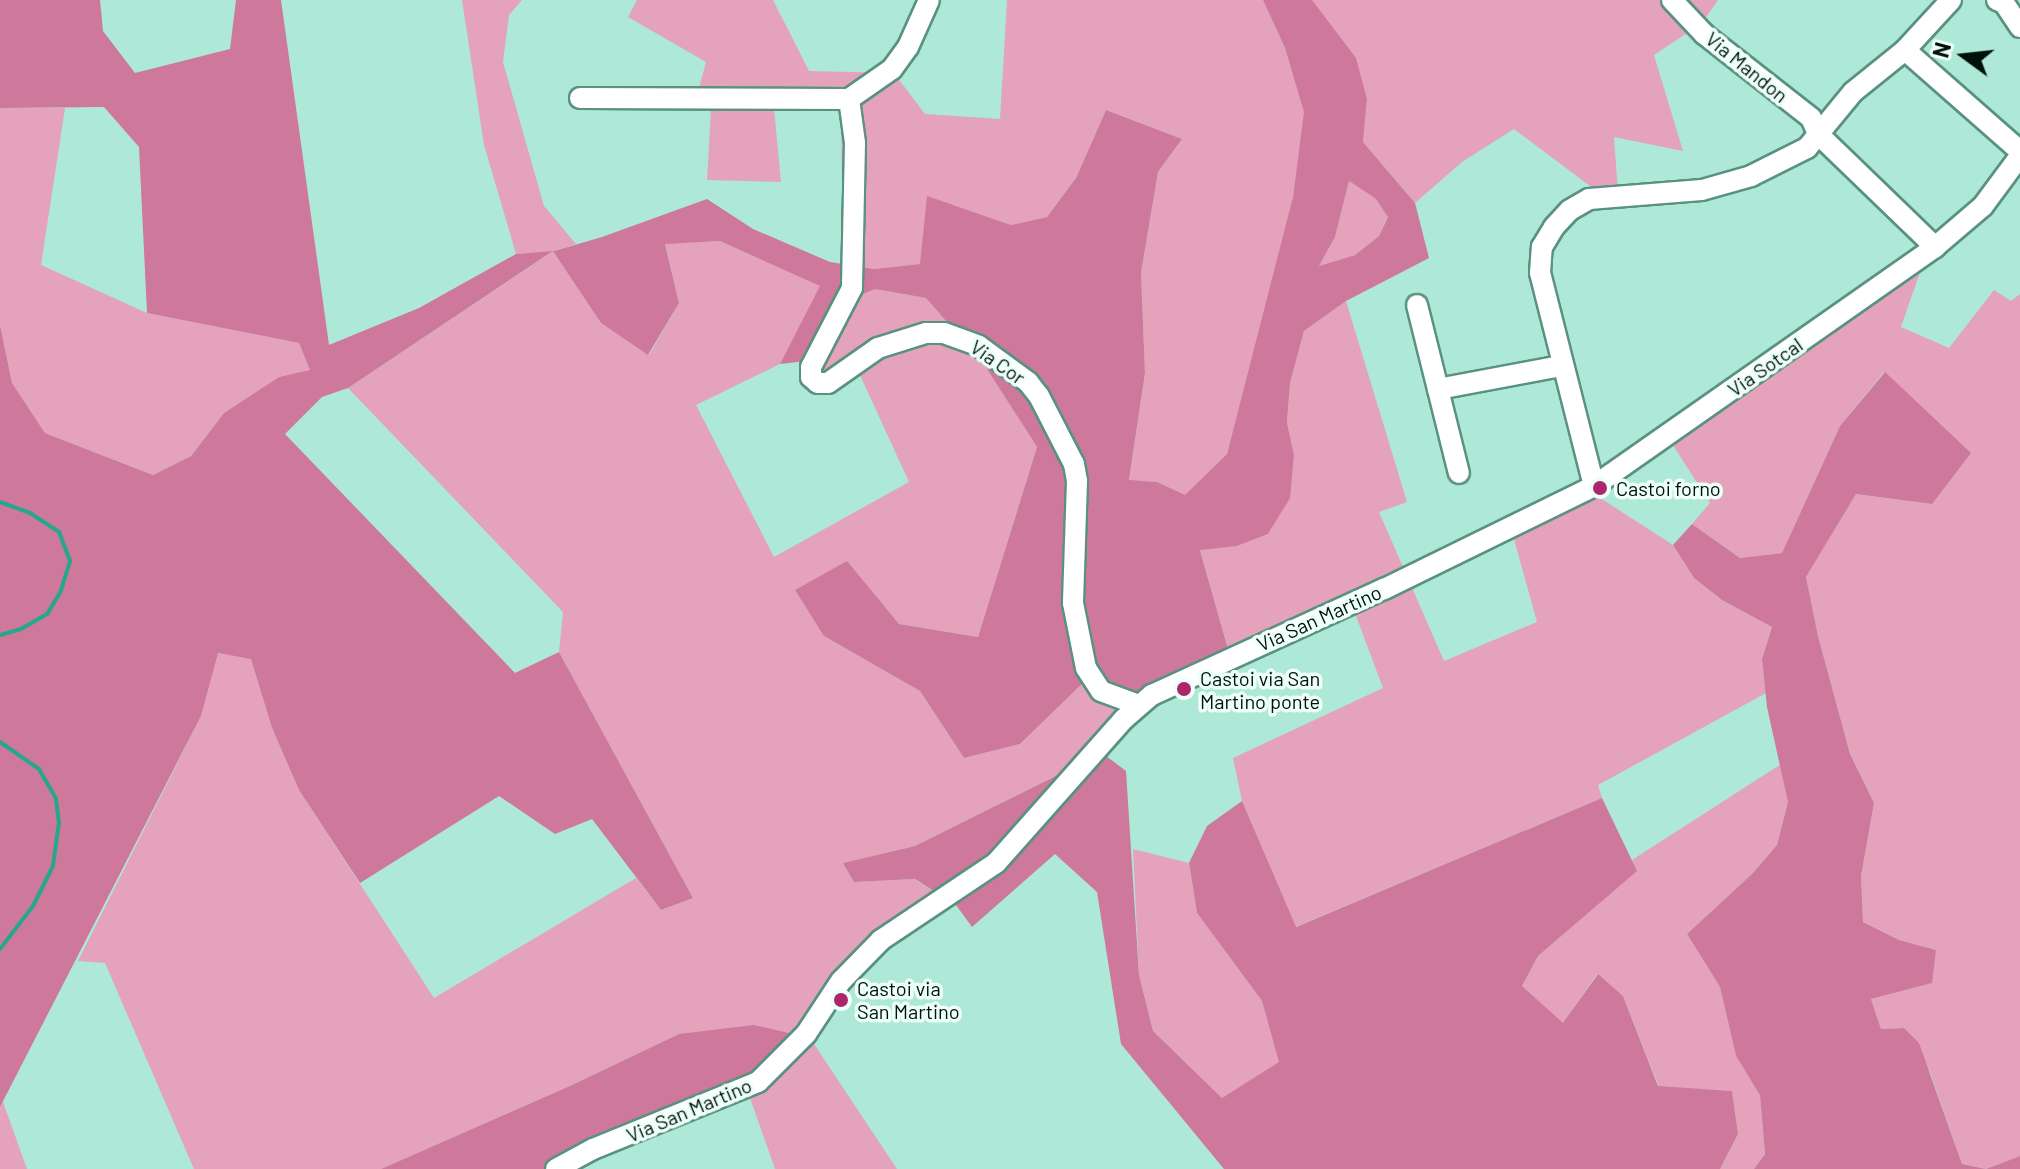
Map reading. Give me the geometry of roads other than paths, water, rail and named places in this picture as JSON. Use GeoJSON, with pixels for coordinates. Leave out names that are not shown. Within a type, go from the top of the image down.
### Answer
{"type":"FeatureCollection","features":[{"type":"Feature","properties":{"kind":"street"},"geometry":{"type":"LineString","coordinates":[[580,98],[849,99],[892,69],[916,32],[929,0]]}},
{"type":"Feature","properties":{"kind":"street","name":"Via Mandon"},"geometry":{"type":"LineString","coordinates":[[1672,0],[1704,34],[1811,118],[1818,134],[1935,247]]}},
{"type":"Feature","properties":{"kind":"street"},"geometry":{"type":"LineString","coordinates":[[1594,486],[1561,366],[1539,266],[1547,238],[1570,210],[1599,196],[1689,193],[1751,176],[1807,148],[1853,92],[1905,50],[1951,0]]}},
{"type":"Feature","properties":{"kind":"street"},"geometry":{"type":"LineString","coordinates":[[1997,0],[2004,3],[2020,27]]}},
{"type":"Feature","properties":{"kind":"street"},"geometry":{"type":"LineString","coordinates":[[1905,50],[2020,153]]}},
{"type":"Feature","properties":{"kind":"street","name":"Via Cor"},"geometry":{"type":"LineString","coordinates":[[849,99],[855,143],[852,288],[811,367],[811,377],[818,383],[828,383],[878,348],[926,333],[944,333],[979,346],[1028,382],[1067,447],[1076,472],[1073,603],[1086,668],[1101,691],[1139,705]]}},
{"type":"Feature","properties":{"kind":"street","name":"Via Sotcal"},"geometry":{"type":"LineString","coordinates":[[1594,486],[1935,247],[1983,206],[2020,153]]}},
{"type":"Feature","properties":{"kind":"street"},"geometry":{"type":"LineString","coordinates":[[1417,305],[1459,473]]}},
{"type":"Feature","properties":{"kind":"street"},"geometry":{"type":"LineString","coordinates":[[1438,389],[1561,366]]}},
{"type":"Feature","properties":{"kind":"street","name":"Via San Martino"},"geometry":{"type":"LineString","coordinates":[[556,1169],[593,1149],[758,1082],[806,1034],[841,981],[881,940],[996,863],[1139,705],[1173,682],[1384,589],[1594,486]]}},
{"type":"Feature","properties":{"kind":"waterway"},"geometry":{"type":"LineString","coordinates":[[0,502],[30,513],[59,532],[70,561],[61,591],[47,614],[21,629],[0,635]]}},
{"type":"Feature","properties":{"kind":"waterway"},"geometry":{"type":"LineString","coordinates":[[0,742],[39,769],[56,799],[59,822],[53,866],[33,906],[0,949]]}},
{"type":"Feature","properties":{"kind":"place","name":"Castoi forno"},"geometry":{"type":"Point","coordinates":[1600,488]}},
{"type":"Feature","properties":{"kind":"place","name":"Castoi via San Martino ponte"},"geometry":{"type":"Point","coordinates":[1184,689]}},
{"type":"Feature","properties":{"kind":"place","name":"Castoi via San Martino"},"geometry":{"type":"Point","coordinates":[841,1000]}}]}
